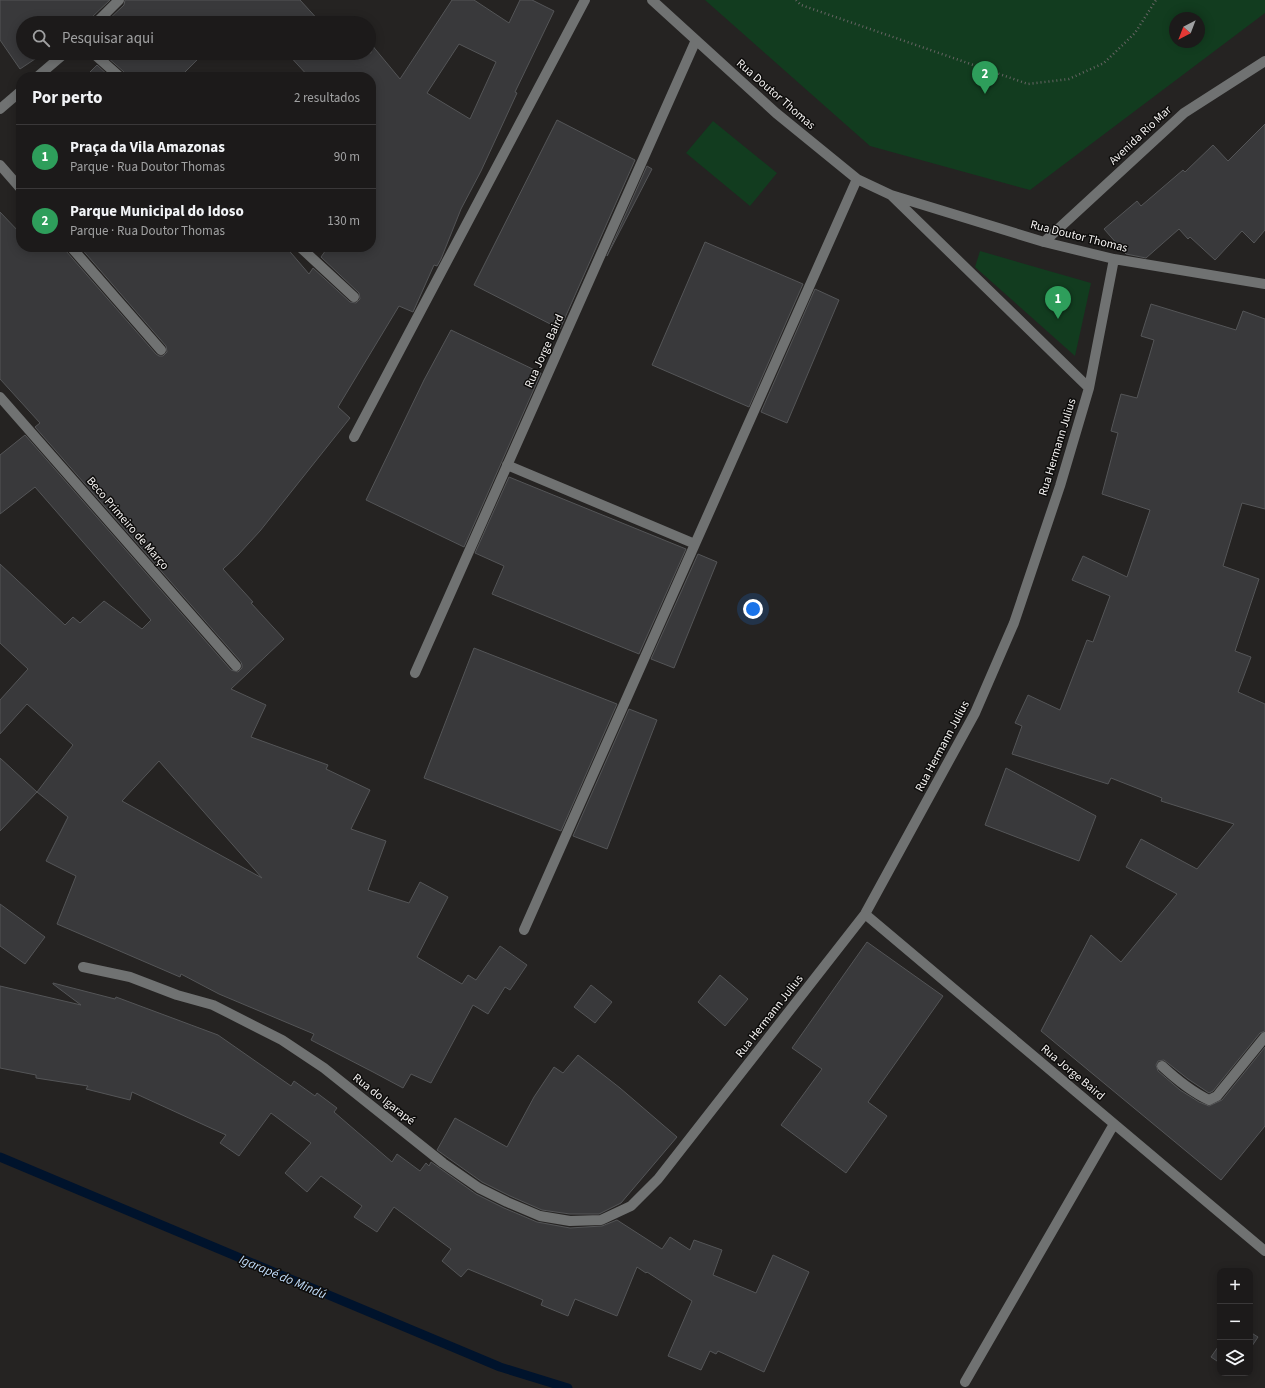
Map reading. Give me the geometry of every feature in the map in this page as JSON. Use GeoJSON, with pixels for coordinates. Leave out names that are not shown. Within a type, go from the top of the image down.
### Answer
{"type":"FeatureCollection","features":[{"type":"Feature","properties":{"kind":"street"},"geometry":{"type":"LineString","coordinates":[[103,16],[119,0]]}},
{"type":"Feature","properties":{"kind":"street"},"geometry":{"type":"LineString","coordinates":[[354,437],[586,0]]}},
{"type":"Feature","properties":{"kind":"street","name":"Rua Doutor Thomas"},"geometry":{"type":"LineString","coordinates":[[652,0],[776,113],[857,179],[891,195],[1044,242],[1114,259],[1265,284]]}},
{"type":"Feature","properties":{"kind":"street","name":"Rua Jorge Baird"},"geometry":{"type":"LineString","coordinates":[[415,673],[696,40]]}},
{"type":"Feature","properties":{"kind":"street"},"geometry":{"type":"LineString","coordinates":[[43,72],[56,60]]}},
{"type":"Feature","properties":{"kind":"street"},"geometry":{"type":"LineString","coordinates":[[101,60],[114,72]]}},
{"type":"Feature","properties":{"kind":"street","name":"Avenida Rio Mar"},"geometry":{"type":"LineString","coordinates":[[1044,242],[1184,113],[1265,61]]}},
{"type":"Feature","properties":{"kind":"street"},"geometry":{"type":"LineString","coordinates":[[0,109],[16,95]]}},
{"type":"Feature","properties":{"kind":"street"},"geometry":{"type":"LineString","coordinates":[[0,165],[16,183]]}},
{"type":"Feature","properties":{"kind":"street"},"geometry":{"type":"LineString","coordinates":[[524,930],[857,179]]}},
{"type":"Feature","properties":{"kind":"street","name":"Rua Doutor Thomas"},"geometry":{"type":"LineString","coordinates":[[891,195],[1089,388]]}},
{"type":"Feature","properties":{"kind":"street"},"geometry":{"type":"LineString","coordinates":[[76,252],[161,350]]}},
{"type":"Feature","properties":{"kind":"street"},"geometry":{"type":"LineString","coordinates":[[305,252],[354,297]]}},
{"type":"Feature","properties":{"kind":"street","name":"Rua Hermann Julius"},"geometry":{"type":"LineString","coordinates":[[658,1179],[865,914],[975,713],[1014,623],[1060,486],[1089,388],[1114,259]]}},
{"type":"Feature","properties":{"kind":"street","name":"Beco Primeiro de Março"},"geometry":{"type":"LineString","coordinates":[[0,396],[236,666]]}},
{"type":"Feature","properties":{"kind":"street"},"geometry":{"type":"LineString","coordinates":[[507,465],[695,544]]}},
{"type":"Feature","properties":{"kind":"street","name":"Rua Jorge Baird"},"geometry":{"type":"LineString","coordinates":[[865,914],[1265,1251]]}},
{"type":"Feature","properties":{"kind":"street","name":"Rua do Igarapé"},"geometry":{"type":"LineString","coordinates":[[83,967],[130,977],[177,995],[214,1005],[282,1040],[324,1068],[443,1163],[479,1188],[540,1216],[570,1221],[602,1220],[631,1206],[658,1179]]}},
{"type":"Feature","properties":{"kind":"street"},"geometry":{"type":"LineString","coordinates":[[1162,1066],[1195,1094],[1208,1100],[1217,1096],[1265,1037]]}},
{"type":"Feature","properties":{"kind":"street"},"geometry":{"type":"LineString","coordinates":[[965,1382],[1114,1124]]}},
{"type":"Feature","properties":{"kind":"path"},"geometry":{"type":"LineString","coordinates":[[796,0],[801,5],[1028,84],[1069,79],[1104,63],[1135,33],[1156,0]]}},
{"type":"Feature","properties":{"kind":"green space"},"geometry":{"type":"Polygon","coordinates":[[[705,0],[1265,0],[1265,13],[1030,190],[870,146],[705,0]]]}},
{"type":"Feature","properties":{"kind":"green space"},"geometry":{"type":"Polygon","coordinates":[[[713,121],[777,173],[750,206],[686,153],[713,121]]]}},
{"type":"Feature","properties":{"kind":"green space"},"geometry":{"type":"Polygon","coordinates":[[[980,251],[1091,283],[1075,356],[975,267],[980,251]]]}},
{"type":"Feature","properties":{"kind":"building"},"geometry":{"type":"Polygon","coordinates":[[[0,0],[110,0],[93,16],[16,16],[16,60],[34,60],[20,69],[0,40],[0,0]]]}},
{"type":"Feature","properties":{"kind":"building"},"geometry":{"type":"Polygon","coordinates":[[[125,0],[300,0],[315,16],[112,16],[124,5],[125,0]]]}},
{"type":"Feature","properties":{"kind":"building"},"geometry":{"type":"Polygon","coordinates":[[[452,0],[474,0],[509,23],[520,0],[532,0],[554,11],[515,92],[517,93],[481,171],[461,209],[441,259],[437,266],[434,265],[413,312],[399,306],[338,407],[350,418],[260,531],[223,569],[253,602],[251,603],[284,639],[231,689],[266,705],[251,737],[328,765],[326,769],[370,790],[351,829],[386,841],[368,890],[409,903],[420,882],[448,897],[417,957],[462,984],[468,975],[476,980],[500,946],[527,965],[510,990],[505,987],[488,1014],[473,1005],[431,1083],[411,1074],[403,1088],[311,1040],[314,1034],[219,994],[181,974],[180,977],[57,924],[76,876],[46,861],[68,817],[37,792],[73,745],[27,704],[0,734],[0,700],[28,669],[0,643],[0,564],[65,625],[73,617],[80,623],[104,601],[142,629],[151,620],[35,487],[0,514],[0,455],[25,435],[231,670],[238,672],[242,668],[242,665],[241,662],[35,427],[40,423],[0,379],[0,212],[16,229],[16,252],[67,252],[159,356],[163,356],[167,352],[166,346],[84,252],[290,252],[309,274],[313,268],[350,302],[356,303],[360,299],[359,293],[321,257],[324,252],[376,252],[376,72],[304,72],[293,60],[376,60],[376,50],[400,79],[452,0]],[[459,44],[427,93],[470,119],[496,62],[459,44]],[[159,761],[122,801],[262,878],[159,761]]]}},
{"type":"Feature","properties":{"kind":"building"},"geometry":{"type":"Polygon","coordinates":[[[110,60],[197,60],[185,72],[124,72],[110,60]]]}},
{"type":"Feature","properties":{"kind":"building"},"geometry":{"type":"Polygon","coordinates":[[[97,65],[105,72],[90,72],[97,65]]]}},
{"type":"Feature","properties":{"kind":"building"},"geometry":{"type":"Polygon","coordinates":[[[557,120],[635,160],[560,329],[474,285],[557,120]]]}},
{"type":"Feature","properties":{"kind":"building"},"geometry":{"type":"Polygon","coordinates":[[[1265,124],[1265,230],[1254,243],[1242,231],[1215,260],[1190,237],[1188,239],[1179,229],[1146,258],[1126,254],[1104,229],[1137,201],[1141,206],[1183,170],[1185,172],[1213,145],[1228,161],[1265,124]]]}},
{"type":"Feature","properties":{"kind":"building"},"geometry":{"type":"Polygon","coordinates":[[[647,166],[652,169],[607,256],[647,166]]]}},
{"type":"Feature","properties":{"kind":"building"},"geometry":{"type":"Polygon","coordinates":[[[705,242],[803,284],[749,407],[652,365],[705,242]]]}},
{"type":"Feature","properties":{"kind":"building"},"geometry":{"type":"Polygon","coordinates":[[[815,289],[839,300],[787,423],[761,412],[815,289]]]}},
{"type":"Feature","properties":{"kind":"building"},"geometry":{"type":"Polygon","coordinates":[[[1151,304],[1236,330],[1243,311],[1265,319],[1265,509],[1242,503],[1223,566],[1259,579],[1235,651],[1251,657],[1238,692],[1265,704],[1265,1031],[1260,1033],[1213,1091],[1209,1093],[1164,1060],[1158,1061],[1156,1065],[1158,1071],[1180,1090],[1199,1102],[1209,1106],[1222,1100],[1265,1047],[1265,1126],[1221,1180],[1041,1031],[1091,935],[1121,962],[1177,894],[1126,867],[1141,839],[1197,869],[1234,824],[1161,801],[1162,798],[1111,778],[1108,784],[1012,754],[1022,726],[1015,723],[1028,695],[1060,710],[1087,640],[1093,642],[1110,596],[1072,580],[1083,556],[1127,577],[1150,510],[1102,494],[1118,433],[1111,431],[1121,394],[1137,398],[1154,340],[1141,336],[1151,304]]]}},
{"type":"Feature","properties":{"kind":"building"},"geometry":{"type":"Polygon","coordinates":[[[451,330],[541,373],[464,547],[366,500],[424,380],[451,330]]]}},
{"type":"Feature","properties":{"kind":"building"},"geometry":{"type":"Polygon","coordinates":[[[509,477],[686,549],[639,654],[492,594],[504,566],[475,553],[509,477]]]}},
{"type":"Feature","properties":{"kind":"building"},"geometry":{"type":"Polygon","coordinates":[[[698,554],[717,562],[674,668],[651,659],[698,554]]]}},
{"type":"Feature","properties":{"kind":"building"},"geometry":{"type":"Polygon","coordinates":[[[474,648],[617,704],[561,831],[424,778],[474,648]]]}},
{"type":"Feature","properties":{"kind":"building"},"geometry":{"type":"Polygon","coordinates":[[[629,709],[657,720],[607,849],[573,836],[629,709]]]}},
{"type":"Feature","properties":{"kind":"building"},"geometry":{"type":"Polygon","coordinates":[[[0,758],[37,792],[0,831],[0,758]]]}},
{"type":"Feature","properties":{"kind":"building"},"geometry":{"type":"Polygon","coordinates":[[[1006,768],[1096,816],[1079,861],[985,825],[1006,768]]]}},
{"type":"Feature","properties":{"kind":"building"},"geometry":{"type":"Polygon","coordinates":[[[0,904],[45,937],[25,964],[0,946],[0,904]]]}},
{"type":"Feature","properties":{"kind":"building"},"geometry":{"type":"Polygon","coordinates":[[[867,942],[943,996],[868,1102],[887,1116],[846,1173],[781,1125],[822,1069],[792,1048],[867,942]]]}},
{"type":"Feature","properties":{"kind":"building"},"geometry":{"type":"Polygon","coordinates":[[[720,975],[748,999],[725,1026],[698,1002],[720,975]]]}},
{"type":"Feature","properties":{"kind":"building"},"geometry":{"type":"Polygon","coordinates":[[[53,983],[115,999],[116,997],[218,1035],[291,1086],[294,1081],[315,1096],[317,1093],[337,1108],[334,1112],[392,1162],[397,1154],[420,1171],[426,1163],[429,1166],[431,1162],[476,1194],[537,1222],[570,1228],[602,1226],[617,1220],[662,1249],[670,1237],[690,1250],[694,1240],[722,1250],[713,1275],[756,1293],[773,1255],[809,1272],[764,1372],[718,1351],[716,1354],[710,1351],[701,1370],[668,1356],[692,1301],[637,1267],[617,1316],[575,1299],[568,1316],[541,1305],[543,1300],[468,1269],[461,1277],[442,1261],[451,1249],[394,1207],[377,1232],[354,1217],[362,1206],[321,1176],[307,1192],[285,1173],[311,1143],[271,1113],[239,1156],[220,1143],[226,1135],[132,1092],[130,1100],[86,1089],[88,1086],[36,1078],[36,1075],[0,1068],[0,986],[81,1005],[53,983]]]}},
{"type":"Feature","properties":{"kind":"building"},"geometry":{"type":"Polygon","coordinates":[[[591,985],[612,1002],[595,1023],[574,1007],[591,985]]]}},
{"type":"Feature","properties":{"kind":"building"},"geometry":{"type":"Polygon","coordinates":[[[578,1055],[620,1088],[677,1137],[621,1203],[599,1214],[570,1214],[542,1210],[482,1182],[437,1150],[455,1118],[507,1147],[534,1097],[554,1067],[563,1073],[578,1055]]]}},
{"type":"Feature","properties":{"kind":"building"},"geometry":{"type":"Polygon","coordinates":[[[1253,1334],[1258,1337],[1253,1344],[1253,1334]]]}},
{"type":"Feature","properties":{"kind":"building"},"geometry":{"type":"Polygon","coordinates":[[[1217,1348],[1217,1361],[1211,1357],[1217,1348]]]}},
{"type":"Feature","properties":{"kind":"waterway","name":"Igarapé do Mindú"},"geometry":{"type":"LineString","coordinates":[[0,1157],[500,1367],[568,1388]]}},
{"type":"Feature","properties":{"kind":"place","name":"Parque Municipal do Idoso"},"geometry":{"type":"Point","coordinates":[985,94]}},
{"type":"Feature","properties":{"kind":"place","name":"Praça da Vila Amazonas"},"geometry":{"type":"Point","coordinates":[1058,319]}}]}
